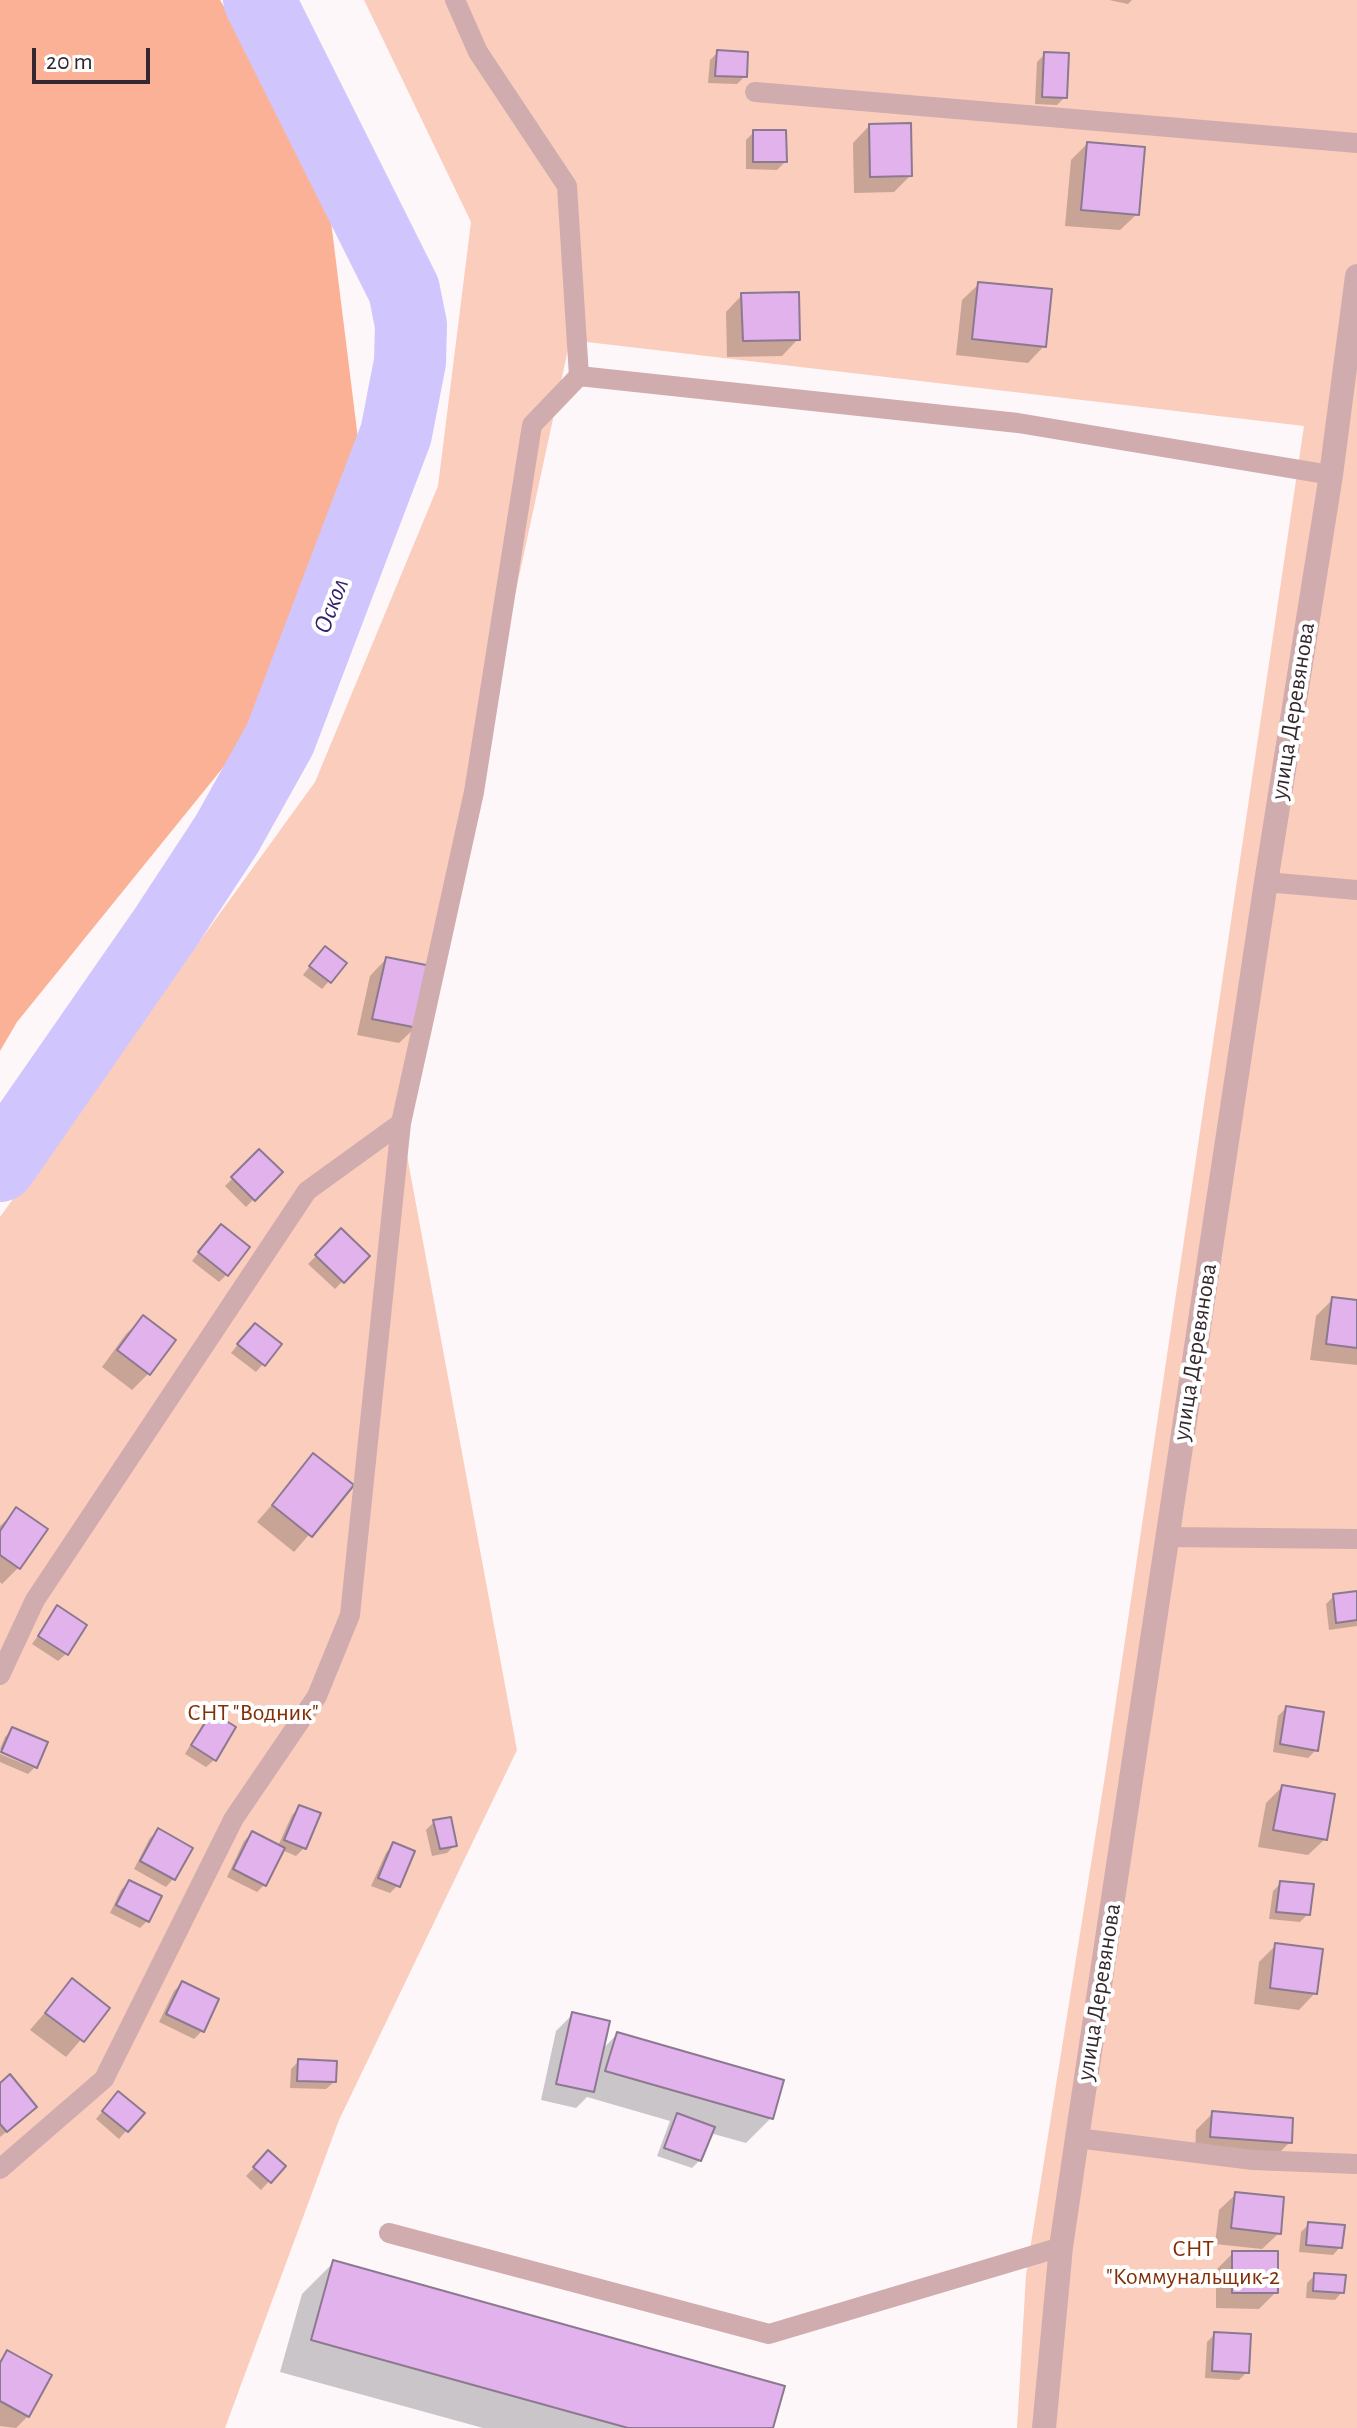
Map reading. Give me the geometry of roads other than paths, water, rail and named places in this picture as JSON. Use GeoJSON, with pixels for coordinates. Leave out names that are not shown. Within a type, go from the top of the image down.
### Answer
{"type":"FeatureCollection","features":[{"type":"Feature","properties":{"kind":"street","name":"улица Деревянова"},"geometry":{"type":"LineString","coordinates":[[1044,2428],[1061,2247],[1266,882],[1331,475],[1357,276]]}},
{"type":"Feature","properties":{"kind":"lane"},"geometry":{"type":"LineString","coordinates":[[0,2169],[104,2079],[234,1818],[317,1696],[350,1615],[401,1123],[474,792],[532,425],[579,376],[567,186],[478,52],[455,0]]}},
{"type":"Feature","properties":{"kind":"lane"},"geometry":{"type":"LineString","coordinates":[[755,92],[1357,143]]}},
{"type":"Feature","properties":{"kind":"lane"},"geometry":{"type":"LineString","coordinates":[[579,376],[1018,423],[1331,475]]}},
{"type":"Feature","properties":{"kind":"lane"},"geometry":{"type":"LineString","coordinates":[[1266,882],[1357,890]]}},
{"type":"Feature","properties":{"kind":"lane"},"geometry":{"type":"LineString","coordinates":[[0,1675],[35,1600],[307,1191],[401,1123]]}},
{"type":"Feature","properties":{"kind":"lane"},"geometry":{"type":"LineString","coordinates":[[1167,1537],[1357,1539]]}},
{"type":"Feature","properties":{"kind":"lane"},"geometry":{"type":"LineString","coordinates":[[1077,2138],[1253,2160],[1357,2164]]}},
{"type":"Feature","properties":{"kind":"lane"},"geometry":{"type":"LineString","coordinates":[[389,2233],[769,2334],[1061,2247]]}},
{"type":"Feature","properties":{"kind":"waterway","name":"Оскол"},"geometry":{"type":"LineString","coordinates":[[0,1166],[227,834],[280,739],[396,434],[410,362],[411,325],[404,290],[259,0]]}},
{"type":"Feature","properties":{"kind":"park label","name":"СНТ \"Водник\""},"geometry":{"type":"Point","coordinates":[253,1713]}},
{"type":"Feature","properties":{"kind":"park label","name":"СНТ \"Коммунальщик-2"},"geometry":{"type":"Point","coordinates":[1193,2263]}}]}
